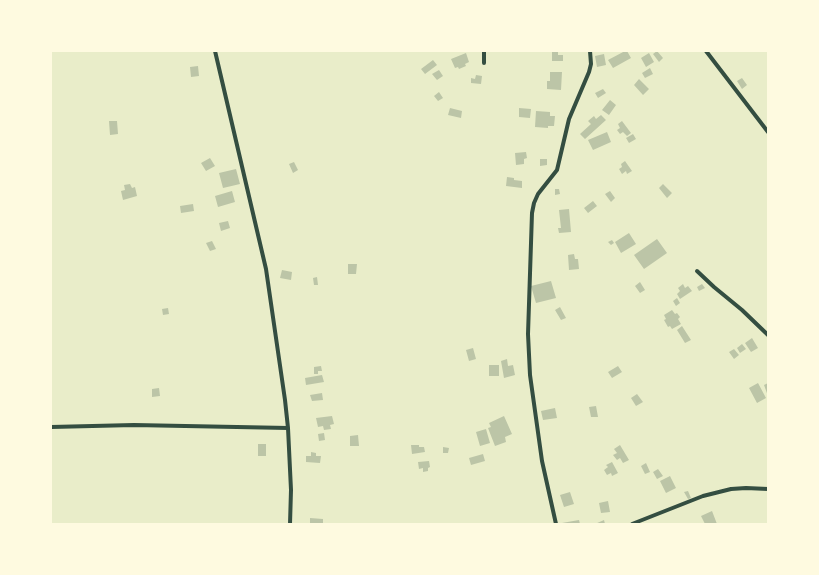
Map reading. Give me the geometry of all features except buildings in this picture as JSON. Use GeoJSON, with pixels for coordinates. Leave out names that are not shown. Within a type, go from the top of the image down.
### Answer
{"type":"FeatureCollection","features":[{"type":"Feature","properties":{"kind":"street"},"geometry":{"type":"LineString","coordinates":[[215,51],[266,269],[288,428],[291,490],[290,524]]}},
{"type":"Feature","properties":{"kind":"street"},"geometry":{"type":"LineString","coordinates":[[484,51],[484,63]]}},
{"type":"Feature","properties":{"kind":"street"},"geometry":{"type":"LineString","coordinates":[[556,524],[542,461],[530,375],[528,334],[532,213],[538,194],[557,170],[569,119],[589,72],[591,64],[590,51]]}},
{"type":"Feature","properties":{"kind":"street"},"geometry":{"type":"LineString","coordinates":[[706,51],[768,132]]}},
{"type":"Feature","properties":{"kind":"street"},"geometry":{"type":"LineString","coordinates":[[697,271],[742,310],[768,336]]}},
{"type":"Feature","properties":{"kind":"street"},"geometry":{"type":"LineString","coordinates":[[51,427],[134,425],[288,428]]}},
{"type":"Feature","properties":{"kind":"street"},"geometry":{"type":"LineString","coordinates":[[632,524],[710,495],[731,489],[746,488],[768,490]]}}]}
